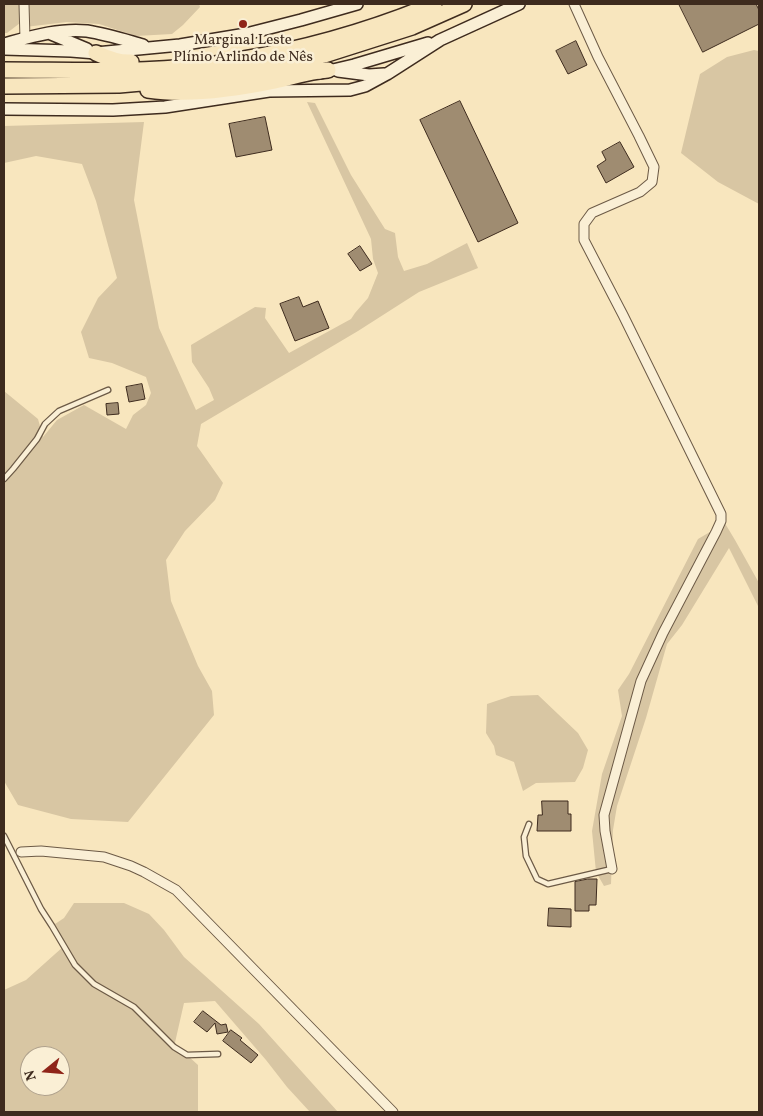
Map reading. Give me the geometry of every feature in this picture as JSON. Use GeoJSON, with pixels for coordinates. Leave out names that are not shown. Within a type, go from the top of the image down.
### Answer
{"type":"FeatureCollection","features":[{"type":"Feature","properties":{"kind":"highway"},"geometry":{"type":"LineString","coordinates":[[4,70],[142,70],[202,66],[270,55],[320,43],[406,16],[434,4]]}},
{"type":"Feature","properties":{"kind":"highway"},"geometry":{"type":"LineString","coordinates":[[4,86],[119,86],[238,74],[324,55],[412,27],[464,4]]}},
{"type":"Feature","properties":{"kind":"highway"},"geometry":{"type":"LineString","coordinates":[[96,53],[127,63],[238,54],[270,55]]}},
{"type":"Feature","properties":{"kind":"highway"},"geometry":{"type":"LineString","coordinates":[[119,86],[158,92],[194,92],[239,87],[275,81],[309,72],[328,70]]}},
{"type":"Feature","properties":{"kind":"main road"},"geometry":{"type":"LineString","coordinates":[[4,49],[96,53],[180,45],[246,34],[357,4]]}},
{"type":"Feature","properties":{"kind":"main road"},"geometry":{"type":"LineString","coordinates":[[4,109],[113,110],[148,108],[269,91],[350,90],[365,86],[387,74],[440,40],[519,4]]}},
{"type":"Feature","properties":{"kind":"main road"},"geometry":{"type":"LineString","coordinates":[[4,44],[50,33],[73,31],[88,32],[152,47]]}},
{"type":"Feature","properties":{"kind":"main road"},"geometry":{"type":"LineString","coordinates":[[50,33],[96,53]]}},
{"type":"Feature","properties":{"kind":"main road"},"geometry":{"type":"LineString","coordinates":[[269,91],[328,70],[354,65],[440,40]]}},
{"type":"Feature","properties":{"kind":"main road"},"geometry":{"type":"LineString","coordinates":[[328,70],[362,74],[387,74]]}},
{"type":"Feature","properties":{"kind":"street"},"geometry":{"type":"LineString","coordinates":[[24,4],[25,39]]}},
{"type":"Feature","properties":{"kind":"street"},"geometry":{"type":"LineString","coordinates":[[574,4],[598,57],[640,136],[654,167],[652,182],[640,192],[592,213],[584,224],[584,240],[628,324],[722,514],[716,532],[663,633],[641,681],[604,815],[612,869]]}},
{"type":"Feature","properties":{"kind":"street"},"geometry":{"type":"LineString","coordinates":[[21,852],[41,851],[104,857],[131,866],[176,890],[393,1112]]}},
{"type":"Feature","properties":{"kind":"lane"},"geometry":{"type":"LineString","coordinates":[[4,478],[37,439],[45,424],[59,411],[108,390]]}},
{"type":"Feature","properties":{"kind":"lane"},"geometry":{"type":"LineString","coordinates":[[529,824],[524,837],[526,856],[537,879],[548,884],[612,869]]}},
{"type":"Feature","properties":{"kind":"lane"},"geometry":{"type":"LineString","coordinates":[[4,836],[48,920],[75,965],[94,984],[134,1007],[174,1047],[187,1055],[218,1054]]}},
{"type":"Feature","properties":{"kind":"shaded area"},"geometry":{"type":"Polygon","coordinates":[[[4,4],[199,4],[200,7],[172,34],[136,36],[99,24],[67,22],[25,27],[24,20],[7,33],[4,33],[4,4]]]}},
{"type":"Feature","properties":{"kind":"shaded area"},"geometry":{"type":"Polygon","coordinates":[[[754,50],[759,51],[759,204],[718,182],[681,153],[700,74],[727,57],[754,50]]]}},
{"type":"Feature","properties":{"kind":"shaded area"},"geometry":{"type":"Polygon","coordinates":[[[307,102],[315,103],[351,175],[385,229],[395,233],[398,257],[404,271],[427,264],[467,243],[478,268],[419,292],[358,331],[201,424],[197,446],[223,483],[215,500],[185,531],[166,560],[171,601],[198,666],[212,691],[214,715],[128,822],[71,819],[18,805],[4,781],[4,391],[38,419],[43,437],[57,420],[84,405],[126,429],[133,415],[146,405],[151,393],[146,377],[112,363],[89,358],[81,332],[98,298],[117,278],[96,201],[82,164],[36,156],[4,163],[4,126],[144,122],[134,200],[159,328],[196,410],[214,400],[209,388],[192,362],[191,345],[255,307],[266,308],[265,318],[289,353],[351,319],[368,298],[378,273],[373,259],[371,239],[307,102]]]}},
{"type":"Feature","properties":{"kind":"shaded area"},"geometry":{"type":"Polygon","coordinates":[[[720,515],[759,583],[759,608],[729,548],[682,625],[667,644],[646,718],[617,806],[613,830],[611,884],[604,886],[596,872],[592,831],[602,774],[622,716],[618,690],[629,674],[698,539],[715,529],[720,515]]]}},
{"type":"Feature","properties":{"kind":"shaded area"},"geometry":{"type":"Polygon","coordinates":[[[538,695],[578,733],[588,750],[583,768],[575,782],[536,783],[523,791],[514,762],[496,755],[494,746],[486,733],[487,704],[511,696],[538,695]]]}},
{"type":"Feature","properties":{"kind":"shaded area"},"geometry":{"type":"Polygon","coordinates":[[[74,903],[124,903],[149,914],[164,930],[184,957],[259,1024],[338,1112],[310,1112],[215,1001],[184,1003],[174,1047],[198,1065],[198,1112],[4,1112],[4,990],[26,980],[64,946],[52,926],[64,918],[74,903]]]}},
{"type":"Feature","properties":{"kind":"building"},"geometry":{"type":"Polygon","coordinates":[[[679,4],[756,4],[759,10],[759,24],[703,52],[679,4]]]}},
{"type":"Feature","properties":{"kind":"building"},"geometry":{"type":"Polygon","coordinates":[[[576,41],[587,65],[568,74],[556,51],[576,41]]]}},
{"type":"Feature","properties":{"kind":"building"},"geometry":{"type":"Polygon","coordinates":[[[460,101],[518,223],[478,242],[420,120],[460,101]]]}},
{"type":"Feature","properties":{"kind":"building"},"geometry":{"type":"Polygon","coordinates":[[[265,117],[272,150],[236,157],[229,124],[265,117]]]}},
{"type":"Feature","properties":{"kind":"building"},"geometry":{"type":"Polygon","coordinates":[[[620,142],[634,167],[606,183],[597,166],[606,160],[602,152],[620,142]]]}},
{"type":"Feature","properties":{"kind":"building"},"geometry":{"type":"Polygon","coordinates":[[[360,246],[372,264],[360,271],[348,254],[360,246]]]}},
{"type":"Feature","properties":{"kind":"building"},"geometry":{"type":"Polygon","coordinates":[[[299,297],[303,307],[318,301],[329,328],[295,341],[280,304],[299,297]]]}},
{"type":"Feature","properties":{"kind":"building"},"geometry":{"type":"Polygon","coordinates":[[[142,384],[145,399],[129,402],[126,387],[142,384]]]}},
{"type":"Feature","properties":{"kind":"building"},"geometry":{"type":"Polygon","coordinates":[[[118,403],[119,414],[107,415],[106,404],[118,403]]]}},
{"type":"Feature","properties":{"kind":"building"},"geometry":{"type":"Polygon","coordinates":[[[542,801],[568,801],[568,814],[571,814],[571,831],[537,831],[538,815],[542,815],[542,801]]]}},
{"type":"Feature","properties":{"kind":"building"},"geometry":{"type":"Polygon","coordinates":[[[597,879],[596,905],[589,905],[589,911],[575,911],[575,882],[597,879]]]}},
{"type":"Feature","properties":{"kind":"building"},"geometry":{"type":"Polygon","coordinates":[[[549,908],[571,909],[571,927],[548,926],[549,908]]]}},
{"type":"Feature","properties":{"kind":"building"},"geometry":{"type":"Polygon","coordinates":[[[203,1011],[221,1025],[226,1024],[228,1032],[217,1034],[215,1023],[207,1032],[194,1022],[203,1011]]]}},
{"type":"Feature","properties":{"kind":"building"},"geometry":{"type":"Polygon","coordinates":[[[231,1030],[242,1038],[240,1040],[258,1055],[251,1063],[223,1041],[231,1030]]]}},
{"type":"Feature","properties":{"kind":"place","name":"Marginal Leste Plínio Arlindo de Nês"},"geometry":{"type":"Point","coordinates":[243,24]}}]}
